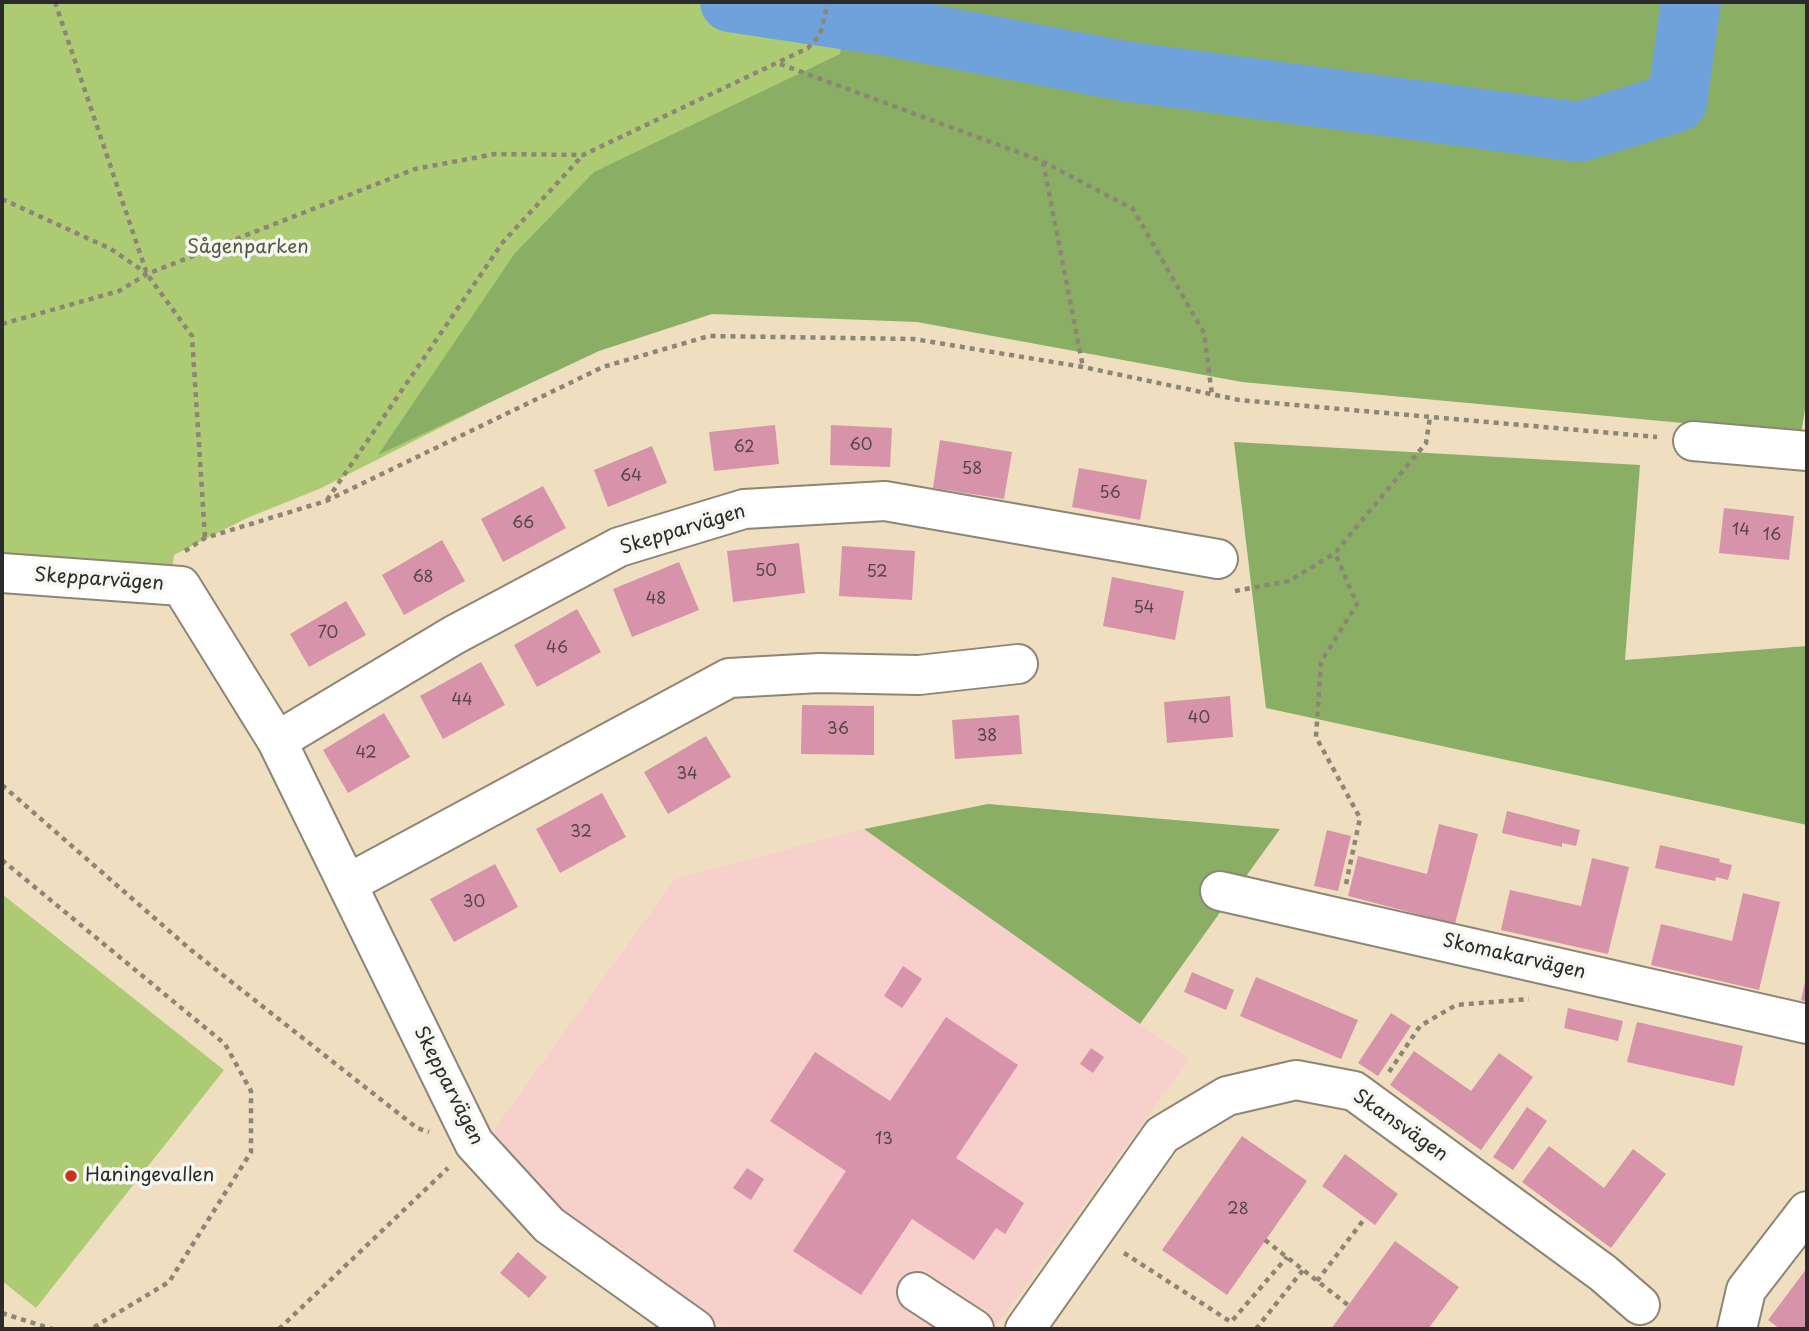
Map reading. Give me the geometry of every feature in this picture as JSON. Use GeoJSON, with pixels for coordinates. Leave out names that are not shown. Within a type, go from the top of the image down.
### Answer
{"type":"FeatureCollection","features":[{"type":"Feature","properties":{"kind":"street"},"geometry":{"type":"LineString","coordinates":[[1693,440],[1807,451]]}},
{"type":"Feature","properties":{"kind":"street","name":"Skepparvägen"},"geometry":{"type":"LineString","coordinates":[[277,741],[454,635],[619,547],[744,509],[885,501],[1218,559]]}},
{"type":"Feature","properties":{"kind":"street","name":"Skepparvägen"},"geometry":{"type":"LineString","coordinates":[[2,573],[181,586],[277,741],[474,1143],[549,1225],[695,1329]]}},
{"type":"Feature","properties":{"kind":"street"},"geometry":{"type":"LineString","coordinates":[[347,884],[729,678],[819,673],[919,675],[1018,664]]}},
{"type":"Feature","properties":{"kind":"street","name":"Skomakarvägen"},"geometry":{"type":"LineString","coordinates":[[1220,891],[1807,1024]]}},
{"type":"Feature","properties":{"kind":"street","name":"Skansvägen"},"geometry":{"type":"LineString","coordinates":[[1025,1329],[1162,1135],[1227,1096],[1297,1080],[1354,1091],[1603,1273],[1640,1305]]}},
{"type":"Feature","properties":{"kind":"street"},"geometry":{"type":"LineString","coordinates":[[1737,1329],[1746,1290],[1807,1211]]}},
{"type":"Feature","properties":{"kind":"street"},"geometry":{"type":"LineString","coordinates":[[917,1292],[974,1329]]}},
{"type":"Feature","properties":{"kind":"path"},"geometry":{"type":"LineString","coordinates":[[55,2],[147,274],[192,337],[205,538]]}},
{"type":"Feature","properties":{"kind":"path"},"geometry":{"type":"LineString","coordinates":[[326,501],[503,242],[583,155],[808,48],[820,35],[828,2]]}},
{"type":"Feature","properties":{"kind":"path"},"geometry":{"type":"LineString","coordinates":[[779,64],[1042,161],[1133,209],[1204,333],[1212,395]]}},
{"type":"Feature","properties":{"kind":"path"},"geometry":{"type":"LineString","coordinates":[[2,324],[119,291],[147,274],[426,166],[495,154],[583,155]]}},
{"type":"Feature","properties":{"kind":"path"},"geometry":{"type":"LineString","coordinates":[[1042,161],[1083,367]]}},
{"type":"Feature","properties":{"kind":"path"},"geometry":{"type":"LineString","coordinates":[[2,199],[111,249],[147,274]]}},
{"type":"Feature","properties":{"kind":"path"},"geometry":{"type":"LineString","coordinates":[[181,586],[176,557],[205,538],[326,501],[603,367],[709,336],[914,338],[1083,367],[1212,395],[1693,440]]}},
{"type":"Feature","properties":{"kind":"path"},"geometry":{"type":"LineString","coordinates":[[1218,559],[1235,592],[1289,581],[1335,553],[1426,443],[1430,417]]}},
{"type":"Feature","properties":{"kind":"path"},"geometry":{"type":"LineString","coordinates":[[1335,553],[1357,604],[1321,662],[1316,737],[1360,818],[1339,918]]}},
{"type":"Feature","properties":{"kind":"path"},"geometry":{"type":"LineString","coordinates":[[2,785],[191,950],[417,1128],[474,1143]]}},
{"type":"Feature","properties":{"kind":"path"},"geometry":{"type":"LineString","coordinates":[[2,860],[225,1044],[250,1091],[251,1152],[169,1282],[91,1329]]}},
{"type":"Feature","properties":{"kind":"path"},"geometry":{"type":"LineString","coordinates":[[1368,1102],[1420,1026],[1456,1005],[1538,999]]}},
{"type":"Feature","properties":{"kind":"path"},"geometry":{"type":"LineString","coordinates":[[279,1329],[474,1143]]}},
{"type":"Feature","properties":{"kind":"path"},"geometry":{"type":"LineString","coordinates":[[1317,1281],[1365,1218]]}},
{"type":"Feature","properties":{"kind":"path"},"geometry":{"type":"LineString","coordinates":[[1093,1234],[1231,1322],[1287,1257]]}},
{"type":"Feature","properties":{"kind":"path"},"geometry":{"type":"LineString","coordinates":[[1265,1240],[1348,1305]]}},
{"type":"Feature","properties":{"kind":"path"},"geometry":{"type":"LineString","coordinates":[[1256,1329],[1303,1270]]}},
{"type":"Feature","properties":{"kind":"path"},"geometry":{"type":"LineString","coordinates":[[2,1313],[52,1329]]}},
{"type":"Feature","properties":{"kind":"shaded area"},"geometry":{"type":"Polygon","coordinates":[[[864,829],[1189,1059],[994,1329],[727,1329],[561,1214],[493,1131],[675,879],[864,829]]]}},
{"type":"Feature","properties":{"kind":"green space","name":"Sågenparken"},"geometry":{"type":"Polygon","coordinates":[[[2,2],[846,2],[811,316],[711,312],[596,349],[319,489],[247,518],[174,555],[171,578],[2,568],[2,2]]]}},
{"type":"Feature","properties":{"kind":"green space"},"geometry":{"type":"Polygon","coordinates":[[[846,2],[1807,2],[1807,397],[1801,434],[1242,382],[917,322],[712,314],[599,351],[378,455],[515,253],[594,172],[840,54],[846,2]]]}},
{"type":"Feature","properties":{"kind":"green space"},"geometry":{"type":"Polygon","coordinates":[[[1234,442],[1640,465],[1625,660],[1807,646],[1807,825],[1266,708],[1234,442]]]}},
{"type":"Feature","properties":{"kind":"green space"},"geometry":{"type":"Polygon","coordinates":[[[988,804],[1280,829],[1140,1024],[864,829],[988,804]]]}},
{"type":"Feature","properties":{"kind":"green space","name":"Haningevallen"},"geometry":{"type":"Polygon","coordinates":[[[2,894],[224,1070],[36,1308],[2,1281],[2,894]]]}},
{"type":"Feature","properties":{"kind":"building"},"geometry":{"type":"Polygon","coordinates":[[[775,425],[779,464],[714,471],[709,432],[775,425]]]}},
{"type":"Feature","properties":{"kind":"building"},"geometry":{"type":"Polygon","coordinates":[[[831,425],[892,428],[890,467],[830,465],[831,425]]]}},
{"type":"Feature","properties":{"kind":"building"},"geometry":{"type":"Polygon","coordinates":[[[940,440],[1012,452],[1004,499],[933,488],[940,440]]]}},
{"type":"Feature","properties":{"kind":"building"},"geometry":{"type":"Polygon","coordinates":[[[652,446],[667,483],[608,507],[594,470],[652,446]]]}},
{"type":"Feature","properties":{"kind":"building"},"geometry":{"type":"Polygon","coordinates":[[[1079,468],[1147,480],[1140,520],[1072,507],[1079,468]]]}},
{"type":"Feature","properties":{"kind":"building"},"geometry":{"type":"Polygon","coordinates":[[[543,486],[566,528],[503,562],[481,519],[543,486]]]}},
{"type":"Feature","properties":{"kind":"building"},"geometry":{"type":"Polygon","coordinates":[[[1724,508],[1794,516],[1789,560],[1719,553],[1724,508]]]}},
{"type":"Feature","properties":{"kind":"building"},"geometry":{"type":"Polygon","coordinates":[[[442,540],[465,581],[404,615],[382,575],[442,540]]]}},
{"type":"Feature","properties":{"kind":"building"},"geometry":{"type":"Polygon","coordinates":[[[799,543],[805,593],[733,602],[727,551],[799,543]]]}},
{"type":"Feature","properties":{"kind":"building"},"geometry":{"type":"Polygon","coordinates":[[[842,546],[915,551],[912,600],[839,596],[842,546]]]}},
{"type":"Feature","properties":{"kind":"building"},"geometry":{"type":"Polygon","coordinates":[[[679,562],[699,610],[632,637],[613,589],[679,562]]]}},
{"type":"Feature","properties":{"kind":"building"},"geometry":{"type":"Polygon","coordinates":[[[1112,577],[1184,591],[1175,640],[1103,626],[1112,577]]]}},
{"type":"Feature","properties":{"kind":"building"},"geometry":{"type":"Polygon","coordinates":[[[346,601],[366,635],[309,667],[290,634],[346,601]]]}},
{"type":"Feature","properties":{"kind":"building"},"geometry":{"type":"Polygon","coordinates":[[[577,609],[601,652],[537,687],[514,645],[577,609]]]}},
{"type":"Feature","properties":{"kind":"building"},"geometry":{"type":"Polygon","coordinates":[[[481,662],[505,705],[443,739],[420,696],[481,662]]]}},
{"type":"Feature","properties":{"kind":"building"},"geometry":{"type":"Polygon","coordinates":[[[1230,696],[1233,737],[1167,743],[1164,702],[1230,696]]]}},
{"type":"Feature","properties":{"kind":"building"},"geometry":{"type":"Polygon","coordinates":[[[802,705],[874,706],[874,755],[801,754],[802,705]]]}},
{"type":"Feature","properties":{"kind":"building"},"geometry":{"type":"Polygon","coordinates":[[[384,713],[410,757],[348,793],[323,750],[384,713]]]}},
{"type":"Feature","properties":{"kind":"building"},"geometry":{"type":"Polygon","coordinates":[[[1019,715],[1022,754],[955,759],[952,720],[1019,715]]]}},
{"type":"Feature","properties":{"kind":"building"},"geometry":{"type":"Polygon","coordinates":[[[706,736],[731,777],[668,814],[644,772],[706,736]]]}},
{"type":"Feature","properties":{"kind":"building"},"geometry":{"type":"Polygon","coordinates":[[[602,793],[626,837],[560,873],[536,829],[602,793]]]}},
{"type":"Feature","properties":{"kind":"building"},"geometry":{"type":"Polygon","coordinates":[[[1507,811],[1580,830],[1576,846],[1562,843],[1562,847],[1502,833],[1507,811]]]}},
{"type":"Feature","properties":{"kind":"building"},"geometry":{"type":"Polygon","coordinates":[[[1439,824],[1478,834],[1455,924],[1348,896],[1358,856],[1427,874],[1439,824]]]}},
{"type":"Feature","properties":{"kind":"building"},"geometry":{"type":"Polygon","coordinates":[[[1327,830],[1351,836],[1338,891],[1314,886],[1327,830]]]}},
{"type":"Feature","properties":{"kind":"building"},"geometry":{"type":"Polygon","coordinates":[[[1660,845],[1720,859],[1719,862],[1732,865],[1728,880],[1716,877],[1715,881],[1655,868],[1660,845]]]}},
{"type":"Feature","properties":{"kind":"building"},"geometry":{"type":"Polygon","coordinates":[[[1592,858],[1629,867],[1608,954],[1501,930],[1510,890],[1581,906],[1592,858]]]}},
{"type":"Feature","properties":{"kind":"building"},"geometry":{"type":"Polygon","coordinates":[[[495,864],[518,907],[454,942],[430,899],[495,864]]]}},
{"type":"Feature","properties":{"kind":"building"},"geometry":{"type":"Polygon","coordinates":[[[1743,893],[1780,902],[1759,990],[1651,965],[1661,924],[1732,941],[1743,893]]]}},
{"type":"Feature","properties":{"kind":"building"},"geometry":{"type":"Polygon","coordinates":[[[903,966],[922,979],[902,1008],[884,996],[903,966]]]}},
{"type":"Feature","properties":{"kind":"building"},"geometry":{"type":"Polygon","coordinates":[[[1192,972],[1234,990],[1226,1010],[1184,992],[1192,972]]]}},
{"type":"Feature","properties":{"kind":"building"},"geometry":{"type":"Polygon","coordinates":[[[1256,977],[1358,1020],[1341,1059],[1240,1016],[1256,977]]]}},
{"type":"Feature","properties":{"kind":"building"},"geometry":{"type":"Polygon","coordinates":[[[1807,978],[1807,1002],[1801,1000],[1807,978]]]}},
{"type":"Feature","properties":{"kind":"building"},"geometry":{"type":"Polygon","coordinates":[[[1568,1008],[1623,1021],[1618,1041],[1564,1028],[1568,1008]]]}},
{"type":"Feature","properties":{"kind":"building"},"geometry":{"type":"Polygon","coordinates":[[[1391,1013],[1411,1026],[1378,1076],[1358,1063],[1391,1013]]]}},
{"type":"Feature","properties":{"kind":"building"},"geometry":{"type":"Polygon","coordinates":[[[946,1017],[1018,1065],[956,1158],[1024,1203],[1005,1234],[996,1228],[974,1260],[912,1219],[861,1295],[793,1251],[846,1171],[770,1121],[815,1052],[890,1101],[946,1017]]]}},
{"type":"Feature","properties":{"kind":"building"},"geometry":{"type":"Polygon","coordinates":[[[1637,1022],[1743,1046],[1734,1086],[1627,1062],[1637,1022]]]}},
{"type":"Feature","properties":{"kind":"building"},"geometry":{"type":"Polygon","coordinates":[[[1091,1048],[1104,1057],[1093,1073],[1080,1064],[1091,1048]]]}},
{"type":"Feature","properties":{"kind":"building"},"geometry":{"type":"Polygon","coordinates":[[[1414,1051],[1471,1091],[1499,1053],[1533,1077],[1481,1150],[1390,1085],[1414,1051]]]}},
{"type":"Feature","properties":{"kind":"building"},"geometry":{"type":"Polygon","coordinates":[[[1527,1107],[1547,1121],[1513,1170],[1493,1157],[1527,1107]]]}},
{"type":"Feature","properties":{"kind":"building"},"geometry":{"type":"Polygon","coordinates":[[[1242,1136],[1307,1181],[1227,1295],[1162,1250],[1242,1136]]]}},
{"type":"Feature","properties":{"kind":"building"},"geometry":{"type":"Polygon","coordinates":[[[1549,1146],[1604,1188],[1633,1149],[1666,1174],[1611,1248],[1522,1182],[1549,1146]]]}},
{"type":"Feature","properties":{"kind":"building"},"geometry":{"type":"Polygon","coordinates":[[[1345,1154],[1398,1194],[1375,1225],[1322,1186],[1345,1154]]]}},
{"type":"Feature","properties":{"kind":"building"},"geometry":{"type":"Polygon","coordinates":[[[747,1168],[764,1179],[751,1200],[733,1188],[747,1168]]]}},
{"type":"Feature","properties":{"kind":"building"},"geometry":{"type":"Polygon","coordinates":[[[1395,1241],[1459,1287],[1428,1329],[1331,1329],[1395,1241]]]}},
{"type":"Feature","properties":{"kind":"building"},"geometry":{"type":"Polygon","coordinates":[[[518,1252],[547,1277],[529,1298],[500,1273],[518,1252]]]}},
{"type":"Feature","properties":{"kind":"building"},"geometry":{"type":"Polygon","coordinates":[[[1807,1268],[1807,1329],[1780,1329],[1768,1320],[1807,1268]]]}},
{"type":"Feature","properties":{"kind":"waterway"},"geometry":{"type":"LineString","coordinates":[[730,2],[882,25],[1124,71],[1579,132],[1677,102],[1691,2]]}},
{"type":"Feature","properties":{"kind":"place","name":"Haningevallen"},"geometry":{"type":"Point","coordinates":[71,1176]}}]}
